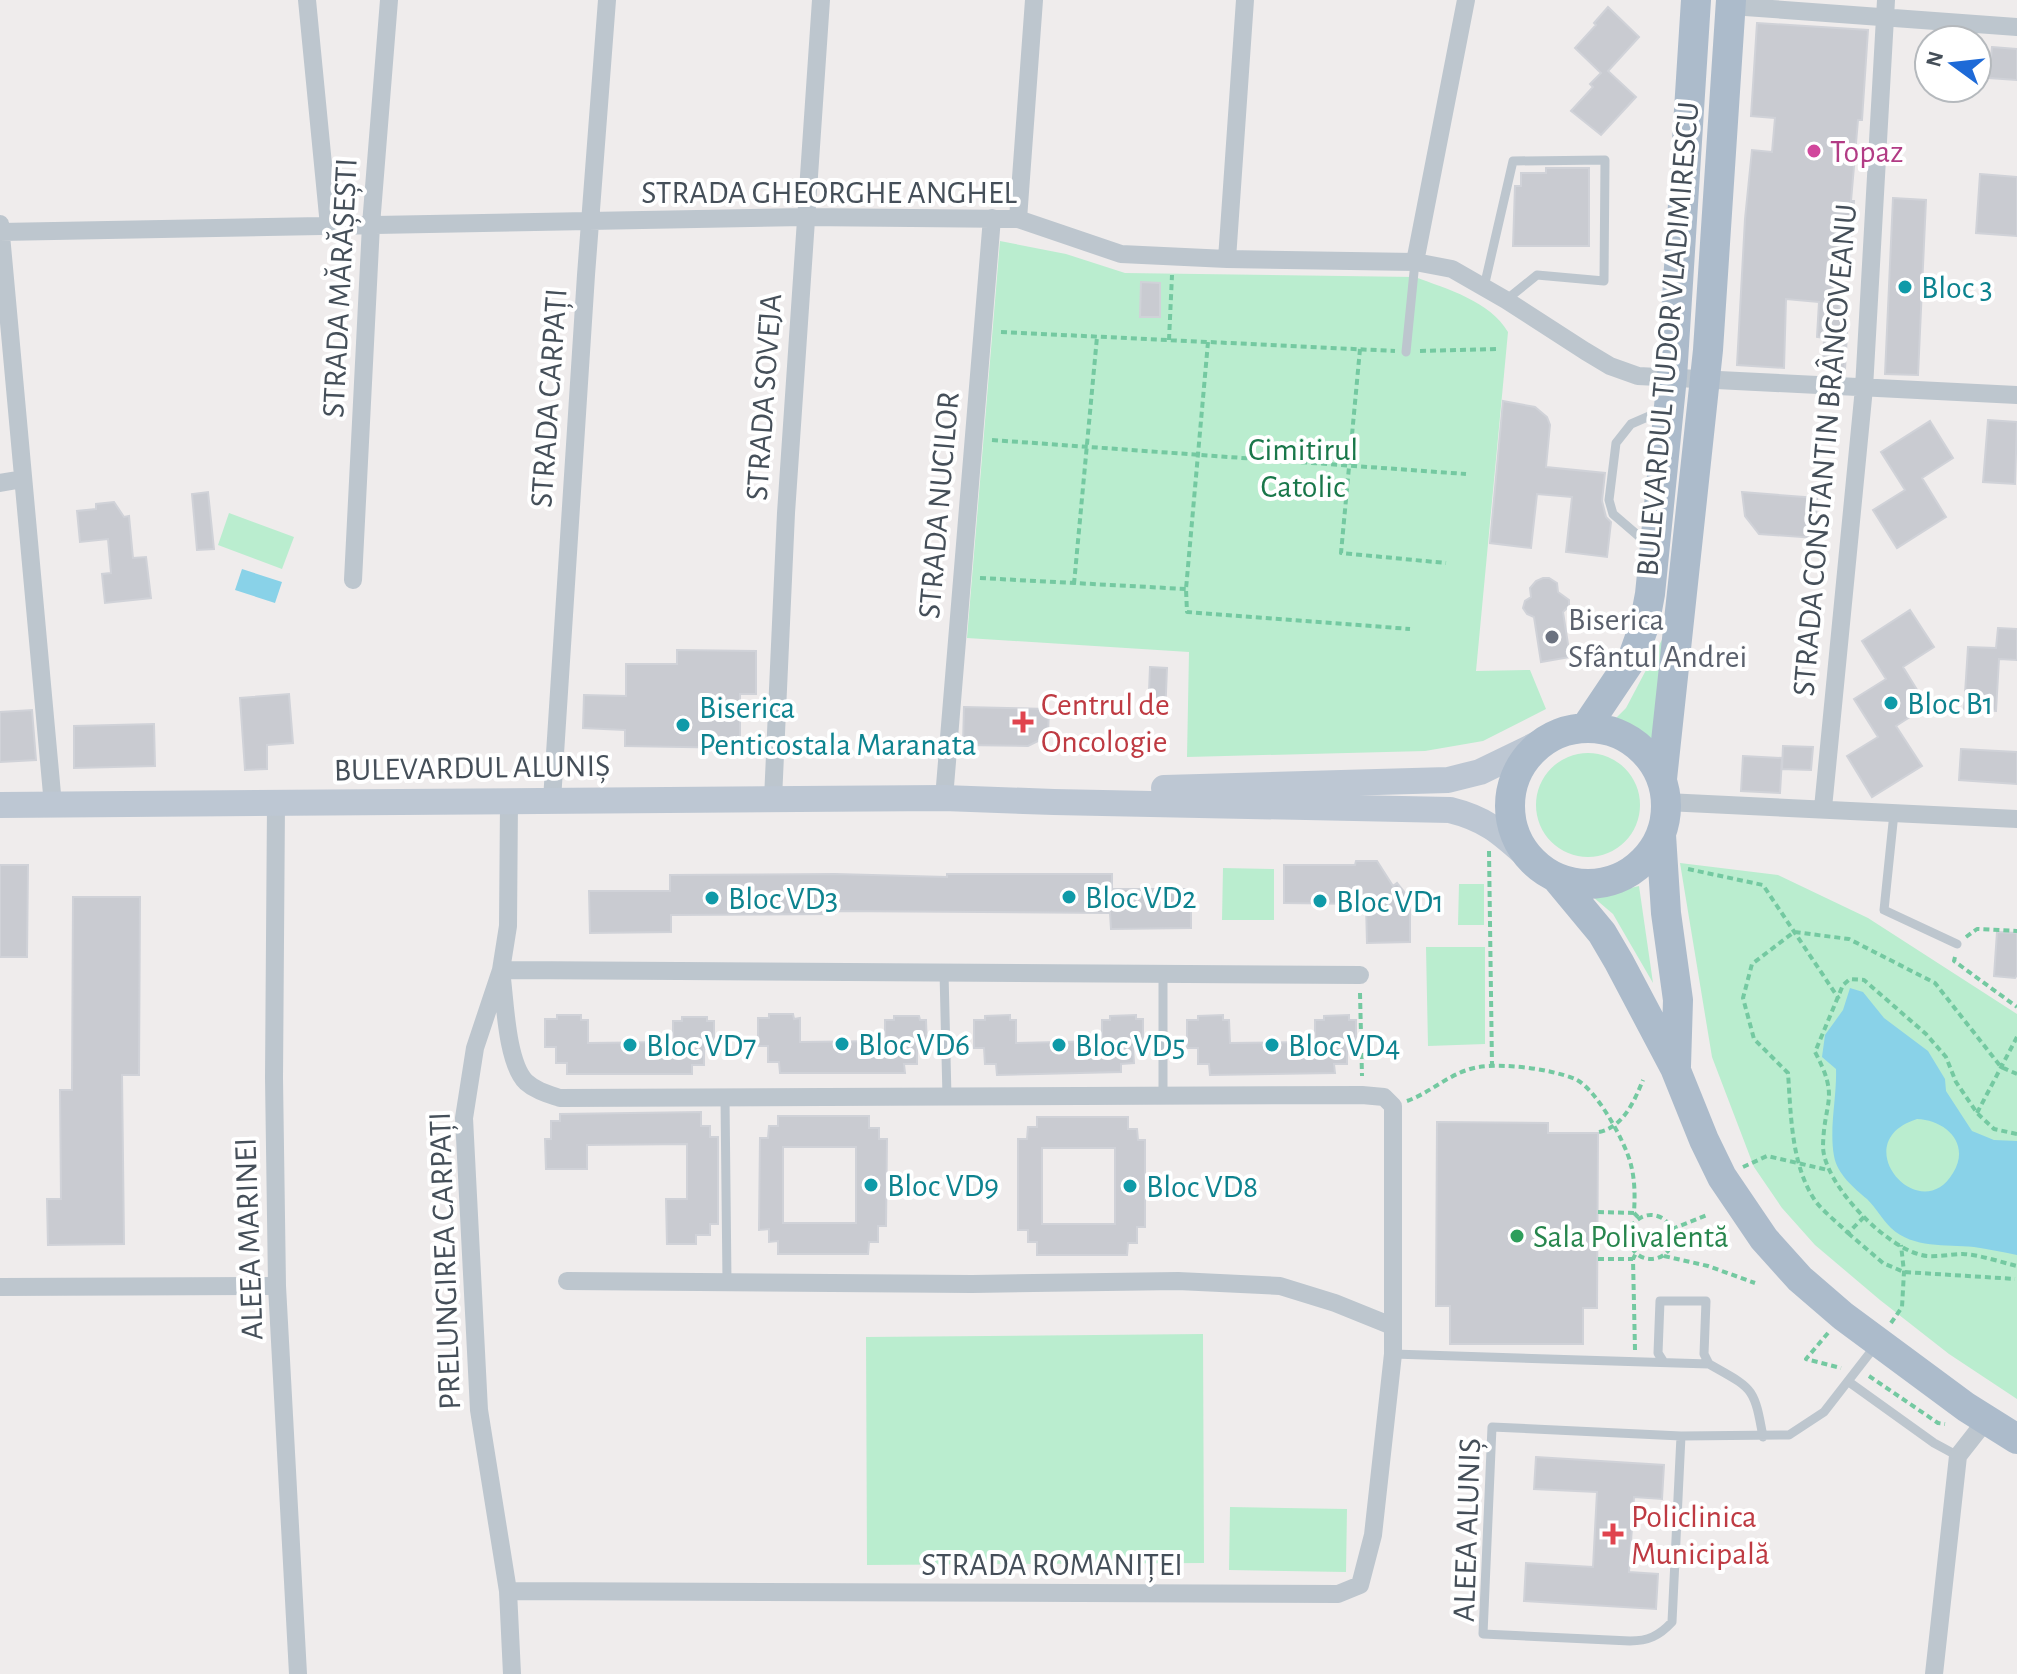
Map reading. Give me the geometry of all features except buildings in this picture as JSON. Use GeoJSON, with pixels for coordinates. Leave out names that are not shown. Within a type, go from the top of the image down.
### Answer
{"type":"FeatureCollection","features":[{"type":"Feature","properties":{"kind":"main road","name":"BULEVARDUL TUDOR VLADIMIRESCU"},"geometry":{"type":"LineString","coordinates":[[1572,730],[1633,657],[1644,626],[1656,551],[1672,377],[1696,0]]}},
{"type":"Feature","properties":{"kind":"main road","name":"BULEVARDUL TUDOR VLADIMIRESCU"},"geometry":{"type":"LineString","coordinates":[[1664,790],[1704,378],[1731,3]]}},
{"type":"Feature","properties":{"kind":"main road","name":"BULEVARDUL ALUNIȘ"},"geometry":{"type":"LineString","coordinates":[[944,798],[1031,792],[1448,780],[1480,772],[1572,730]]}},
{"type":"Feature","properties":{"kind":"main road"},"geometry":{"type":"LineString","coordinates":[[1675,1068],[1678,1000],[1670,957],[1662,849],[1664,790],[1648,755],[1638,745],[1613,731],[1572,730],[1532,751],[1515,778],[1511,793],[1512,824],[1525,852],[1602,933],[1675,1068],[1722,1177],[1764,1239],[1800,1279],[1878,1342],[2017,1439]]}},
{"type":"Feature","properties":{"kind":"main road","name":"BULEVARDUL ALUNIȘ"},"geometry":{"type":"LineString","coordinates":[[0,805],[944,798],[1450,810],[1493,826],[1547,872]]}},
{"type":"Feature","properties":{"kind":"main road"},"geometry":{"type":"LineString","coordinates":[[1547,872],[1583,884],[1615,879],[1662,849]]}},
{"type":"Feature","properties":{"kind":"street"},"geometry":{"type":"LineString","coordinates":[[307,0],[329,226]]}},
{"type":"Feature","properties":{"kind":"street","name":"STRADA MĂRĂȘEȘTI"},"geometry":{"type":"LineString","coordinates":[[353,580],[371,225],[389,0]]}},
{"type":"Feature","properties":{"kind":"street","name":"STRADA CARPAȚI"},"geometry":{"type":"LineString","coordinates":[[552,800],[607,0]]}},
{"type":"Feature","properties":{"kind":"street","name":"STRADA SOVEJA"},"geometry":{"type":"LineString","coordinates":[[773,799],[786,513],[821,0]]}},
{"type":"Feature","properties":{"kind":"street"},"geometry":{"type":"LineString","coordinates":[[1018,219],[1034,0]]}},
{"type":"Feature","properties":{"kind":"street"},"geometry":{"type":"LineString","coordinates":[[1227,259],[1245,0]]}},
{"type":"Feature","properties":{"kind":"street"},"geometry":{"type":"LineString","coordinates":[[1415,262],[1466,0]]}},
{"type":"Feature","properties":{"kind":"street"},"geometry":{"type":"LineString","coordinates":[[1731,3],[1885,9],[2017,27]]}},
{"type":"Feature","properties":{"kind":"street","name":"STRADA CONSTANTIN BRÂNCOVEANU"},"geometry":{"type":"LineString","coordinates":[[1823,808],[1864,388],[1885,9]]}},
{"type":"Feature","properties":{"kind":"street","name":"STRADA GHEORGHE ANGHEL"},"geometry":{"type":"LineString","coordinates":[[0,232],[804,217],[1018,219],[1121,254],[1415,262],[1452,269],[1610,366],[1638,376],[2017,395]]}},
{"type":"Feature","properties":{"kind":"street","name":"STRADA NUCILOR"},"geometry":{"type":"LineString","coordinates":[[944,798],[992,218]]}},
{"type":"Feature","properties":{"kind":"street"},"geometry":{"type":"LineString","coordinates":[[0,224],[53,805]]}},
{"type":"Feature","properties":{"kind":"street"},"geometry":{"type":"LineString","coordinates":[[0,483],[23,479]]}},
{"type":"Feature","properties":{"kind":"street"},"geometry":{"type":"LineString","coordinates":[[1664,790],[1823,808],[2017,819]]}},
{"type":"Feature","properties":{"kind":"street","name":"PRELUNGIREA CARPAȚI"},"geometry":{"type":"LineString","coordinates":[[509,800],[508,926],[501,970],[475,1048],[464,1118],[479,1410],[508,1591],[512,1674]]}},
{"type":"Feature","properties":{"kind":"street","name":"ALEEA MARINEI"},"geometry":{"type":"LineString","coordinates":[[276,803],[274,1078],[277,1286],[298,1674]]}},
{"type":"Feature","properties":{"kind":"street"},"geometry":{"type":"LineString","coordinates":[[1360,975],[501,970],[513,1057],[523,1079],[537,1091],[560,1098],[1384,1097],[1393,1106],[1393,1354]]}},
{"type":"Feature","properties":{"kind":"street"},"geometry":{"type":"LineString","coordinates":[[567,1281],[972,1284],[1178,1281],[1280,1286],[1335,1303],[1392,1326]]}},
{"type":"Feature","properties":{"kind":"street"},"geometry":{"type":"LineString","coordinates":[[0,1287],[277,1286]]}},
{"type":"Feature","properties":{"kind":"street","name":"STRADA ROMANIȚEI"},"geometry":{"type":"LineString","coordinates":[[508,1591],[1338,1594],[1360,1585],[1373,1535],[1393,1354]]}},
{"type":"Feature","properties":{"kind":"street"},"geometry":{"type":"LineString","coordinates":[[1934,1674],[1958,1456],[1987,1419]]}},
{"type":"Feature","properties":{"kind":"lane"},"geometry":{"type":"LineString","coordinates":[[1484,287],[1513,161],[1605,160],[1604,281],[1537,275],[1506,300]]}},
{"type":"Feature","properties":{"kind":"lane"},"geometry":{"type":"LineString","coordinates":[[1406,352],[1415,262]]}},
{"type":"Feature","properties":{"kind":"lane"},"geometry":{"type":"LineString","coordinates":[[1656,551],[1613,514],[1609,500],[1616,443],[1631,424],[1668,408]]}},
{"type":"Feature","properties":{"kind":"lane"},"geometry":{"type":"LineString","coordinates":[[1894,813],[1884,910],[1957,944]]}},
{"type":"Feature","properties":{"kind":"lane"},"geometry":{"type":"LineString","coordinates":[[944,972],[947,1097]]}},
{"type":"Feature","properties":{"kind":"lane"},"geometry":{"type":"LineString","coordinates":[[1163,973],[1163,1096]]}},
{"type":"Feature","properties":{"kind":"lane"},"geometry":{"type":"LineString","coordinates":[[725,1098],[727,1282]]}},
{"type":"Feature","properties":{"kind":"lane"},"geometry":{"type":"LineString","coordinates":[[1663,1361],[1658,1353],[1660,1301],[1706,1301],[1704,1354],[1709,1364]]}},
{"type":"Feature","properties":{"kind":"lane","name":"ALEEA ALUNIȘ"},"geometry":{"type":"LineString","coordinates":[[1681,1436],[1672,1622],[1661,1634],[1630,1641],[1483,1634],[1492,1427],[1681,1436],[1789,1435],[1824,1412],[1878,1342]]}},
{"type":"Feature","properties":{"kind":"lane"},"geometry":{"type":"LineString","coordinates":[[1393,1354],[1709,1364],[1748,1387],[1757,1403],[1763,1437]]}},
{"type":"Feature","properties":{"kind":"lane"},"geometry":{"type":"LineString","coordinates":[[1849,1382],[1934,1443],[1958,1456]]}},
{"type":"Feature","properties":{"kind":"path"},"geometry":{"type":"LineString","coordinates":[[1169,340],[1173,257]]}},
{"type":"Feature","properties":{"kind":"path"},"geometry":{"type":"LineString","coordinates":[[998,332],[1406,352],[1496,349]]}},
{"type":"Feature","properties":{"kind":"path"},"geometry":{"type":"LineString","coordinates":[[1074,584],[1097,337]]}},
{"type":"Feature","properties":{"kind":"path"},"geometry":{"type":"LineString","coordinates":[[1208,342],[1186,589],[1187,612],[1410,629]]}},
{"type":"Feature","properties":{"kind":"path"},"geometry":{"type":"LineString","coordinates":[[1360,349],[1341,553],[1446,563]]}},
{"type":"Feature","properties":{"kind":"path"},"geometry":{"type":"LineString","coordinates":[[990,440],[1466,474]]}},
{"type":"Feature","properties":{"kind":"path"},"geometry":{"type":"LineString","coordinates":[[978,578],[1186,589]]}},
{"type":"Feature","properties":{"kind":"path"},"geometry":{"type":"LineString","coordinates":[[1489,849],[1492,1066]]}},
{"type":"Feature","properties":{"kind":"path"},"geometry":{"type":"LineString","coordinates":[[1662,849],[1763,885],[1839,999]]}},
{"type":"Feature","properties":{"kind":"path"},"geometry":{"type":"LineString","coordinates":[[2017,931],[1977,929],[1957,944],[1954,961],[2017,1007]]}},
{"type":"Feature","properties":{"kind":"path"},"geometry":{"type":"LineString","coordinates":[[2015,1279],[1904,1272],[1883,1263],[1816,1202],[1800,1162],[1788,1073],[1754,1039],[1743,998],[1752,964],[1794,932],[1849,939],[1935,983],[2001,1067],[2017,1074]]}},
{"type":"Feature","properties":{"kind":"path"},"geometry":{"type":"LineString","coordinates":[[1360,975],[1362,1095]]}},
{"type":"Feature","properties":{"kind":"path"},"geometry":{"type":"LineString","coordinates":[[2017,1134],[1994,1129],[1977,1113],[1956,1082],[1946,1057],[1926,1034],[1864,980],[1850,979],[1843,985],[1815,1052],[1828,1079],[1831,1100],[1823,1148],[1828,1170],[1864,1217],[1877,1230],[1901,1245],[1925,1256],[1967,1254],[2017,1266]]}},
{"type":"Feature","properties":{"kind":"path"},"geometry":{"type":"LineString","coordinates":[[1977,1113],[2017,1037]]}},
{"type":"Feature","properties":{"kind":"path"},"geometry":{"type":"LineString","coordinates":[[1393,1106],[1420,1096],[1453,1075],[1477,1067],[1521,1067],[1574,1079],[1584,1085],[1614,1127],[1630,1161],[1636,1188],[1634,1213]]}},
{"type":"Feature","properties":{"kind":"path"},"geometry":{"type":"LineString","coordinates":[[1599,1132],[1614,1127],[1635,1101],[1643,1080]]}},
{"type":"Feature","properties":{"kind":"path"},"geometry":{"type":"LineString","coordinates":[[1722,1177],[1767,1156],[1828,1170]]}},
{"type":"Feature","properties":{"kind":"path"},"geometry":{"type":"LineString","coordinates":[[1598,1212],[1634,1213],[1639,1218]]}},
{"type":"Feature","properties":{"kind":"path"},"geometry":{"type":"LineString","coordinates":[[1672,1229],[1707,1215]]}},
{"type":"Feature","properties":{"kind":"path"},"geometry":{"type":"LineString","coordinates":[[1635,1361],[1634,1256],[1629,1235],[1639,1218],[1658,1216],[1672,1229],[1672,1244],[1664,1256]]}},
{"type":"Feature","properties":{"kind":"path"},"geometry":{"type":"LineString","coordinates":[[1848,1233],[1864,1217]]}},
{"type":"Feature","properties":{"kind":"path"},"geometry":{"type":"LineString","coordinates":[[1878,1342],[1902,1307],[1904,1272],[1901,1245]]}},
{"type":"Feature","properties":{"kind":"path"},"geometry":{"type":"LineString","coordinates":[[1598,1259],[1634,1256],[1649,1260],[1664,1256],[1708,1266],[1755,1283]]}},
{"type":"Feature","properties":{"kind":"path"},"geometry":{"type":"LineString","coordinates":[[1843,1316],[1806,1359],[1876,1379],[1938,1423],[1950,1425]]}},
{"type":"Feature","properties":{"kind":"green space","name":"Cimitirul Catolic"},"geometry":{"type":"Polygon","coordinates":[[[1000,241],[1066,254],[1125,273],[1415,277],[1467,297],[1490,312],[1508,332],[1476,671],[1530,670],[1546,709],[1483,741],[1425,751],[1187,757],[1189,652],[967,638],[1000,241]]]}},
{"type":"Feature","properties":{"kind":"green space"},"geometry":{"type":"Polygon","coordinates":[[[229,513],[294,537],[282,569],[218,545],[229,513]]]}},
{"type":"Feature","properties":{"kind":"green space"},"geometry":{"type":"Polygon","coordinates":[[[1664,636],[1653,742],[1629,724],[1613,721],[1626,708],[1664,636]]]}},
{"type":"Feature","properties":{"kind":"green space"},"geometry":{"type":"Polygon","coordinates":[[[1588,753],[1608,757],[1625,768],[1636,785],[1640,805],[1636,825],[1625,842],[1608,853],[1588,857],[1568,853],[1551,842],[1540,825],[1536,805],[1540,785],[1551,768],[1568,757],[1588,753]]]}},
{"type":"Feature","properties":{"kind":"green space"},"geometry":{"type":"Polygon","coordinates":[[[1680,863],[1778,875],[1868,918],[2017,1014],[2017,1399],[1949,1354],[1815,1245],[1782,1208],[1754,1167],[1712,1057],[1680,863]]]}},
{"type":"Feature","properties":{"kind":"green space"},"geometry":{"type":"Polygon","coordinates":[[[1223,868],[1274,869],[1274,920],[1222,920],[1223,868]]]}},
{"type":"Feature","properties":{"kind":"green space"},"geometry":{"type":"Polygon","coordinates":[[[1459,884],[1484,884],[1484,925],[1458,925],[1459,884]]]}},
{"type":"Feature","properties":{"kind":"green space"},"geometry":{"type":"Polygon","coordinates":[[[1639,886],[1653,983],[1613,914],[1593,897],[1639,886]]]}},
{"type":"Feature","properties":{"kind":"green space"},"geometry":{"type":"Polygon","coordinates":[[[1426,947],[1485,947],[1485,1044],[1428,1046],[1426,947]]]}},
{"type":"Feature","properties":{"kind":"green space"},"geometry":{"type":"Polygon","coordinates":[[[1203,1334],[1204,1563],[867,1565],[866,1337],[1203,1334]]]}},
{"type":"Feature","properties":{"kind":"green space"},"geometry":{"type":"Polygon","coordinates":[[[1230,1507],[1347,1509],[1346,1572],[1229,1570],[1230,1507]]]}},
{"type":"Feature","properties":{"kind":"water"},"geometry":{"type":"Polygon","coordinates":[[[242,569],[282,582],[275,603],[235,590],[242,569]]]}},
{"type":"Feature","properties":{"kind":"water"},"geometry":{"type":"Polygon","coordinates":[[[1850,988],[1863,992],[1884,1018],[1928,1051],[1945,1079],[1946,1091],[1972,1131],[1994,1140],[2017,1141],[2017,1255],[1974,1247],[1930,1244],[1900,1235],[1842,1175],[1833,1145],[1836,1069],[1822,1057],[1825,1035],[1843,1010],[1850,988]],[[1917,1119],[1896,1130],[1887,1145],[1888,1161],[1895,1176],[1908,1187],[1923,1191],[1939,1188],[1953,1173],[1959,1152],[1953,1136],[1928,1120],[1917,1119]]]}},
{"type":"Feature","properties":{"kind":"place","name":"Topaz"},"geometry":{"type":"Point","coordinates":[1814,151]}},
{"type":"Feature","properties":{"kind":"place","name":"Bloc 3"},"geometry":{"type":"Point","coordinates":[1905,287]}},
{"type":"Feature","properties":{"kind":"place","name":"Biserica Sfântul Andrei"},"geometry":{"type":"Point","coordinates":[1552,637]}},
{"type":"Feature","properties":{"kind":"place","name":"Bloc B1"},"geometry":{"type":"Point","coordinates":[1891,703]}},
{"type":"Feature","properties":{"kind":"place","name":"Centrul de Oncologie"},"geometry":{"type":"Point","coordinates":[1023,722]}},
{"type":"Feature","properties":{"kind":"place","name":"Biserica Penticostala Maranata"},"geometry":{"type":"Point","coordinates":[683,725]}},
{"type":"Feature","properties":{"kind":"place","name":"Bloc VD2"},"geometry":{"type":"Point","coordinates":[1069,897]}},
{"type":"Feature","properties":{"kind":"place","name":"Bloc VD3"},"geometry":{"type":"Point","coordinates":[712,898]}},
{"type":"Feature","properties":{"kind":"place","name":"Bloc VD1"},"geometry":{"type":"Point","coordinates":[1320,901]}},
{"type":"Feature","properties":{"kind":"place","name":"Bloc VD6"},"geometry":{"type":"Point","coordinates":[842,1044]}},
{"type":"Feature","properties":{"kind":"place","name":"Bloc VD7"},"geometry":{"type":"Point","coordinates":[630,1045]}},
{"type":"Feature","properties":{"kind":"place","name":"Bloc VD5"},"geometry":{"type":"Point","coordinates":[1059,1045]}},
{"type":"Feature","properties":{"kind":"place","name":"Bloc VD4"},"geometry":{"type":"Point","coordinates":[1272,1045]}},
{"type":"Feature","properties":{"kind":"place","name":"Bloc VD9"},"geometry":{"type":"Point","coordinates":[871,1185]}},
{"type":"Feature","properties":{"kind":"place","name":"Bloc VD8"},"geometry":{"type":"Point","coordinates":[1130,1186]}},
{"type":"Feature","properties":{"kind":"place","name":"Sala Polivalentă"},"geometry":{"type":"Point","coordinates":[1517,1236]}},
{"type":"Feature","properties":{"kind":"place","name":"Policlinica Municipală"},"geometry":{"type":"Point","coordinates":[1613,1534]}}]}
